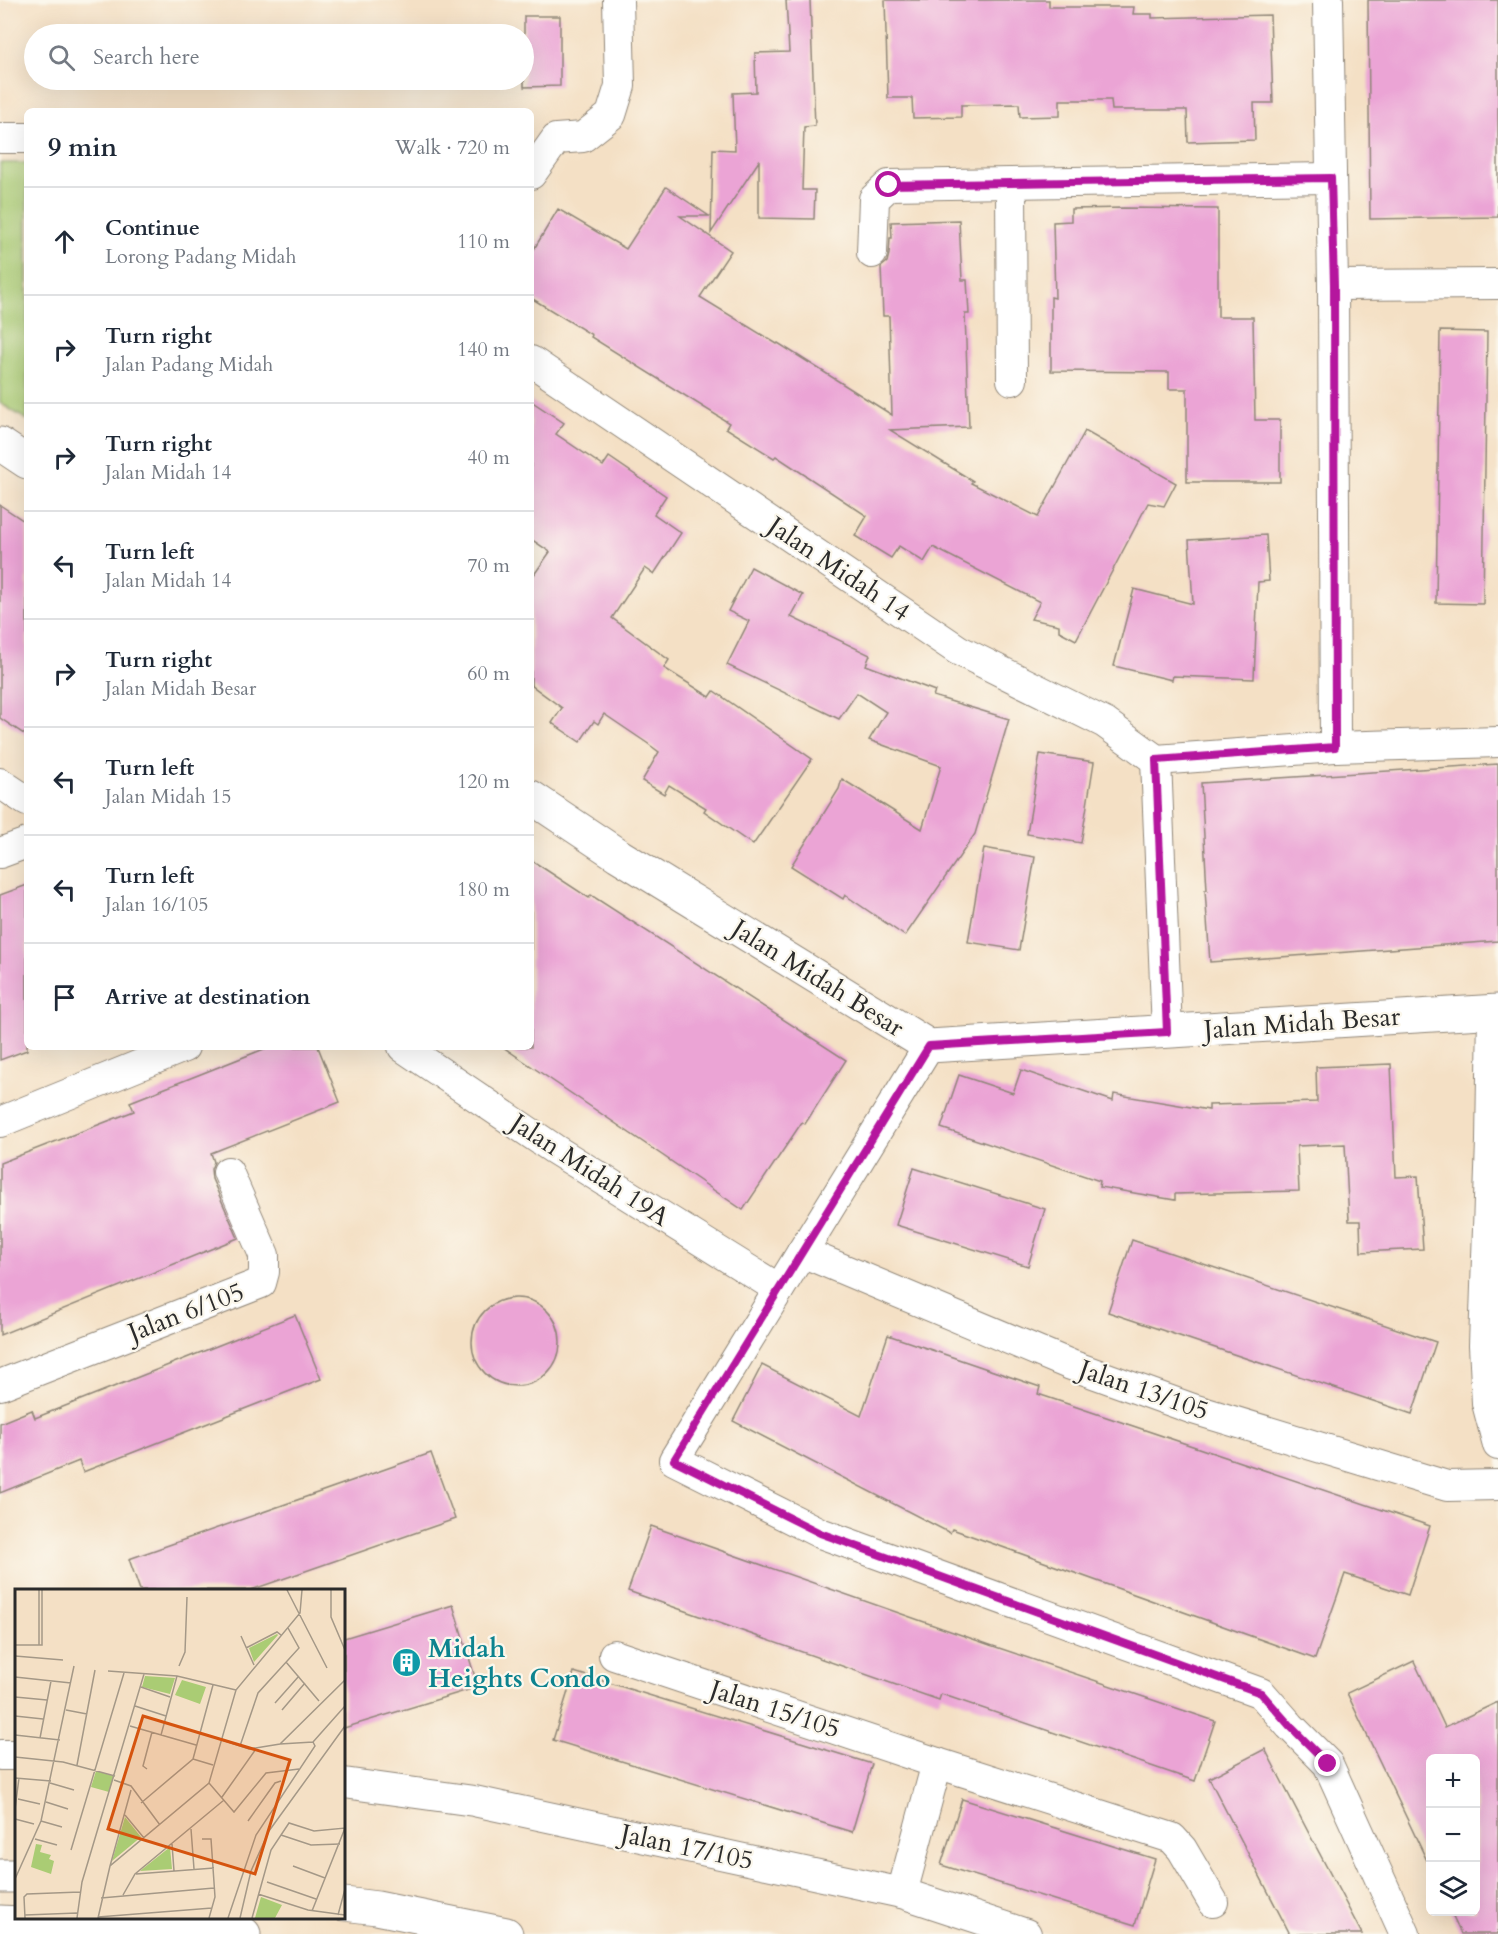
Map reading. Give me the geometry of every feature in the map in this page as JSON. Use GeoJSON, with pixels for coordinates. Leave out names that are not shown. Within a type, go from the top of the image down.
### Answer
{"type":"FeatureCollection","features":[{"type":"Feature","properties":{"kind":"main road"},"geometry":{"type":"LineString","coordinates":[[0,444],[24,460]]}},
{"type":"Feature","properties":{"kind":"main road","name":"Jalan Midah Besar"},"geometry":{"type":"LineString","coordinates":[[534,799],[618,855],[929,1046],[1496,1011]]}},
{"type":"Feature","properties":{"kind":"main road"},"geometry":{"type":"LineString","coordinates":[[345,1904],[377,1908],[506,1934]]}},
{"type":"Feature","properties":{"kind":"main road"},"geometry":{"type":"LineString","coordinates":[[0,1922],[244,1934]]}},
{"type":"Feature","properties":{"kind":"street"},"geometry":{"type":"LineString","coordinates":[[534,165],[543,139],[583,137],[611,115],[620,87],[618,0]]}},
{"type":"Feature","properties":{"kind":"street"},"geometry":{"type":"LineString","coordinates":[[1328,0],[1334,285],[1335,747]]}},
{"type":"Feature","properties":{"kind":"street"},"geometry":{"type":"LineString","coordinates":[[0,138],[24,138]]}},
{"type":"Feature","properties":{"kind":"street"},"geometry":{"type":"LineString","coordinates":[[872,253],[873,199],[889,185],[1331,178]]}},
{"type":"Feature","properties":{"kind":"street"},"geometry":{"type":"LineString","coordinates":[[1011,184],[1012,380]]}},
{"type":"Feature","properties":{"kind":"street"},"geometry":{"type":"LineString","coordinates":[[1334,285],[1498,284]]}},
{"type":"Feature","properties":{"kind":"street","name":"Jalan Midah 14"},"geometry":{"type":"LineString","coordinates":[[534,363],[958,650],[1105,723],[1156,760]]}},
{"type":"Feature","properties":{"kind":"street"},"geometry":{"type":"LineString","coordinates":[[1167,1032],[1156,760],[1335,747],[1498,742]]}},
{"type":"Feature","properties":{"kind":"street"},"geometry":{"type":"LineString","coordinates":[[0,783],[24,799]]}},
{"type":"Feature","properties":{"kind":"street"},"geometry":{"type":"LineString","coordinates":[[0,853],[24,844]]}},
{"type":"Feature","properties":{"kind":"street"},"geometry":{"type":"LineString","coordinates":[[1496,1011],[1493,1279],[1484,1345],[1487,1403],[1498,1445]]}},
{"type":"Feature","properties":{"kind":"street"},"geometry":{"type":"LineString","coordinates":[[929,1046],[674,1460],[820,1533],[1261,1693],[1328,1764],[1405,1934]]}},
{"type":"Feature","properties":{"kind":"street"},"geometry":{"type":"LineString","coordinates":[[0,1122],[177,1050]]}},
{"type":"Feature","properties":{"kind":"street","name":"Jalan Midah 19A"},"geometry":{"type":"LineString","coordinates":[[406,1050],[554,1149],[779,1290]]}},
{"type":"Feature","properties":{"kind":"street","name":"Jalan 6/105"},"geometry":{"type":"LineString","coordinates":[[0,1385],[261,1283],[264,1272],[264,1255],[228,1172]]}},
{"type":"Feature","properties":{"kind":"street","name":"Jalan 13/105"},"geometry":{"type":"LineString","coordinates":[[802,1252],[1071,1365],[1193,1409],[1447,1486],[1498,1485]]}},
{"type":"Feature","properties":{"kind":"street","name":"Jalan 15/105"},"geometry":{"type":"LineString","coordinates":[[614,1655],[937,1763],[1172,1838],[1182,1849],[1213,1902]]}},
{"type":"Feature","properties":{"kind":"street"},"geometry":{"type":"LineString","coordinates":[[902,1893],[937,1763]]}},
{"type":"Feature","properties":{"kind":"street","name":"Jalan 17/105"},"geometry":{"type":"LineString","coordinates":[[345,1783],[474,1801],[902,1893],[1026,1934]]}},
{"type":"Feature","properties":{"kind":"green space"},"geometry":{"type":"Polygon","coordinates":[[[0,163],[24,163],[24,418],[0,403],[0,163]]]}},
{"type":"Feature","properties":{"kind":"building"},"geometry":{"type":"Polygon","coordinates":[[[786,0],[810,0],[815,126],[804,127],[802,190],[815,190],[814,219],[759,218],[759,161],[711,233],[713,149],[735,150],[733,93],[756,92],[755,53],[789,52],[786,0]]]}},
{"type":"Feature","properties":{"kind":"building"},"geometry":{"type":"Polygon","coordinates":[[[885,0],[1049,0],[1049,7],[1134,7],[1133,14],[1152,14],[1152,18],[1270,15],[1273,103],[1254,103],[1255,140],[1188,142],[1187,110],[1112,110],[1111,100],[1060,100],[1060,116],[1020,117],[1019,104],[961,105],[961,117],[913,118],[912,98],[888,98],[885,0]]]}},
{"type":"Feature","properties":{"kind":"building"},"geometry":{"type":"Polygon","coordinates":[[[1368,0],[1498,0],[1498,217],[1370,219],[1368,0]]]}},
{"type":"Feature","properties":{"kind":"building"},"geometry":{"type":"Polygon","coordinates":[[[524,16],[560,16],[560,86],[534,87],[534,24],[524,24],[524,16]]]}},
{"type":"Feature","properties":{"kind":"building"},"geometry":{"type":"Polygon","coordinates":[[[666,187],[709,216],[680,216],[731,251],[700,297],[892,415],[889,316],[883,316],[881,267],[887,262],[889,254],[890,238],[892,238],[891,222],[959,220],[962,280],[967,280],[969,314],[965,314],[969,427],[890,430],[973,481],[971,483],[1038,517],[1085,431],[1176,483],[1164,506],[1148,503],[1076,640],[1059,631],[1059,625],[1031,619],[1040,602],[933,547],[924,562],[899,546],[891,558],[855,536],[867,516],[776,456],[774,458],[726,428],[729,423],[534,300],[534,249],[558,209],[626,249],[666,187]]]}},
{"type":"Feature","properties":{"kind":"building"},"geometry":{"type":"Polygon","coordinates":[[[1071,209],[1218,209],[1218,317],[1253,317],[1255,420],[1280,420],[1280,482],[1187,482],[1187,389],[1169,389],[1169,372],[1051,371],[1051,297],[1055,298],[1053,222],[1071,221],[1071,209]]]}},
{"type":"Feature","properties":{"kind":"building"},"geometry":{"type":"Polygon","coordinates":[[[1440,331],[1487,332],[1483,604],[1436,603],[1440,331]]]}},
{"type":"Feature","properties":{"kind":"building"},"geometry":{"type":"Polygon","coordinates":[[[534,403],[564,423],[556,434],[603,466],[609,457],[666,496],[654,514],[681,533],[654,574],[645,568],[612,618],[669,660],[664,668],[710,697],[714,691],[812,759],[753,845],[704,811],[706,808],[669,785],[664,794],[642,781],[659,752],[604,714],[598,724],[594,721],[580,742],[552,723],[562,708],[534,687],[534,575],[550,552],[534,541],[534,403]]]}},
{"type":"Feature","properties":{"kind":"building"},"geometry":{"type":"Polygon","coordinates":[[[0,505],[24,521],[24,734],[0,718],[0,505]]]}},
{"type":"Feature","properties":{"kind":"building"},"geometry":{"type":"Polygon","coordinates":[[[1266,535],[1269,581],[1258,582],[1254,679],[1173,676],[1172,680],[1114,666],[1134,589],[1193,604],[1189,540],[1266,535]]]}},
{"type":"Feature","properties":{"kind":"building"},"geometry":{"type":"Polygon","coordinates":[[[751,567],[803,595],[791,617],[870,655],[866,665],[935,691],[933,696],[1009,719],[975,834],[905,936],[845,895],[843,899],[791,866],[839,789],[842,779],[922,829],[941,766],[869,740],[886,712],[857,693],[839,719],[727,665],[749,621],[728,611],[751,567]]]}},
{"type":"Feature","properties":{"kind":"building"},"geometry":{"type":"Polygon","coordinates":[[[1040,754],[1094,762],[1081,843],[1027,834],[1040,754]]]}},
{"type":"Feature","properties":{"kind":"building"},"geometry":{"type":"Polygon","coordinates":[[[1498,764],[1498,941],[1210,962],[1201,783],[1498,764]]]}},
{"type":"Feature","properties":{"kind":"building"},"geometry":{"type":"Polygon","coordinates":[[[984,848],[1035,857],[1019,950],[968,942],[984,848]]]}},
{"type":"Feature","properties":{"kind":"building"},"geometry":{"type":"Polygon","coordinates":[[[534,862],[589,898],[591,895],[846,1060],[805,1124],[802,1122],[743,1210],[507,1050],[534,1050],[534,862]]]}},
{"type":"Feature","properties":{"kind":"building"},"geometry":{"type":"Polygon","coordinates":[[[24,886],[24,1050],[27,1050],[0,1060],[0,895],[24,886]]]}},
{"type":"Feature","properties":{"kind":"building"},"geometry":{"type":"Polygon","coordinates":[[[261,1050],[319,1050],[340,1102],[211,1153],[214,1162],[211,1169],[212,1179],[238,1238],[0,1335],[0,1163],[134,1111],[130,1102],[261,1050]]]}},
{"type":"Feature","properties":{"kind":"building"},"geometry":{"type":"Polygon","coordinates":[[[1391,1064],[1396,1177],[1418,1176],[1423,1249],[1361,1252],[1360,1221],[1349,1221],[1345,1144],[1297,1146],[1299,1191],[1175,1194],[1175,1200],[1099,1187],[1100,1181],[941,1128],[959,1075],[1013,1093],[1021,1070],[1113,1101],[1114,1094],[1209,1110],[1209,1105],[1317,1102],[1316,1067],[1391,1064]]]}},
{"type":"Feature","properties":{"kind":"building"},"geometry":{"type":"Polygon","coordinates":[[[914,1168],[1045,1209],[1028,1266],[896,1225],[914,1168]]]}},
{"type":"Feature","properties":{"kind":"building"},"geometry":{"type":"Polygon","coordinates":[[[1132,1240],[1436,1342],[1412,1414],[1108,1312],[1132,1240]]]}},
{"type":"Feature","properties":{"kind":"building"},"geometry":{"type":"Polygon","coordinates":[[[507,1298],[525,1298],[541,1305],[553,1317],[560,1333],[560,1351],[553,1367],[541,1379],[525,1386],[507,1386],[491,1379],[479,1367],[472,1351],[472,1333],[479,1317],[491,1305],[507,1298]]]}},
{"type":"Feature","properties":{"kind":"building"},"geometry":{"type":"Polygon","coordinates":[[[295,1315],[321,1379],[83,1472],[79,1461],[0,1493],[0,1423],[32,1410],[35,1418],[295,1315]]]}},
{"type":"Feature","properties":{"kind":"building"},"geometry":{"type":"Polygon","coordinates":[[[888,1335],[1040,1387],[1038,1394],[1430,1526],[1408,1595],[1345,1574],[1315,1659],[952,1529],[950,1533],[733,1421],[762,1365],[861,1416],[888,1335]]]}},
{"type":"Feature","properties":{"kind":"building"},"geometry":{"type":"Polygon","coordinates":[[[431,1453],[455,1519],[254,1589],[140,1589],[129,1559],[431,1453]]]}},
{"type":"Feature","properties":{"kind":"building"},"geometry":{"type":"Polygon","coordinates":[[[651,1526],[1215,1721],[1195,1781],[941,1694],[939,1700],[628,1591],[651,1526]]]}},
{"type":"Feature","properties":{"kind":"building","name":"Midah Heights Condo"},"geometry":{"type":"Polygon","coordinates":[[[453,1605],[478,1687],[345,1728],[345,1638],[453,1605]]]}},
{"type":"Feature","properties":{"kind":"building"},"geometry":{"type":"Polygon","coordinates":[[[1414,1661],[1445,1727],[1498,1702],[1498,1934],[1461,1934],[1452,1916],[1480,1916],[1480,1754],[1426,1754],[1426,1859],[1347,1693],[1414,1661]]]}},
{"type":"Feature","properties":{"kind":"building"},"geometry":{"type":"Polygon","coordinates":[[[574,1672],[872,1764],[852,1832],[553,1740],[574,1672]]]}},
{"type":"Feature","properties":{"kind":"building"},"geometry":{"type":"Polygon","coordinates":[[[1265,1749],[1362,1934],[1290,1934],[1209,1778],[1265,1749]]]}},
{"type":"Feature","properties":{"kind":"building"},"geometry":{"type":"Polygon","coordinates":[[[962,1799],[1155,1859],[1135,1925],[941,1865],[962,1799]]]}},
{"type":"Feature","properties":{"kind":"place","name":"Midah Heights Condo"},"geometry":{"type":"Point","coordinates":[407,1663]}},
{"type":"Feature","properties":{"kind":"route"},"geometry":{"type":"LineString","coordinates":[[889,185],[1331,178],[1334,285],[1335,747],[1156,760],[1167,1032],[929,1046],[674,1460],[820,1533],[1261,1693],[1328,1764]]}}]}
